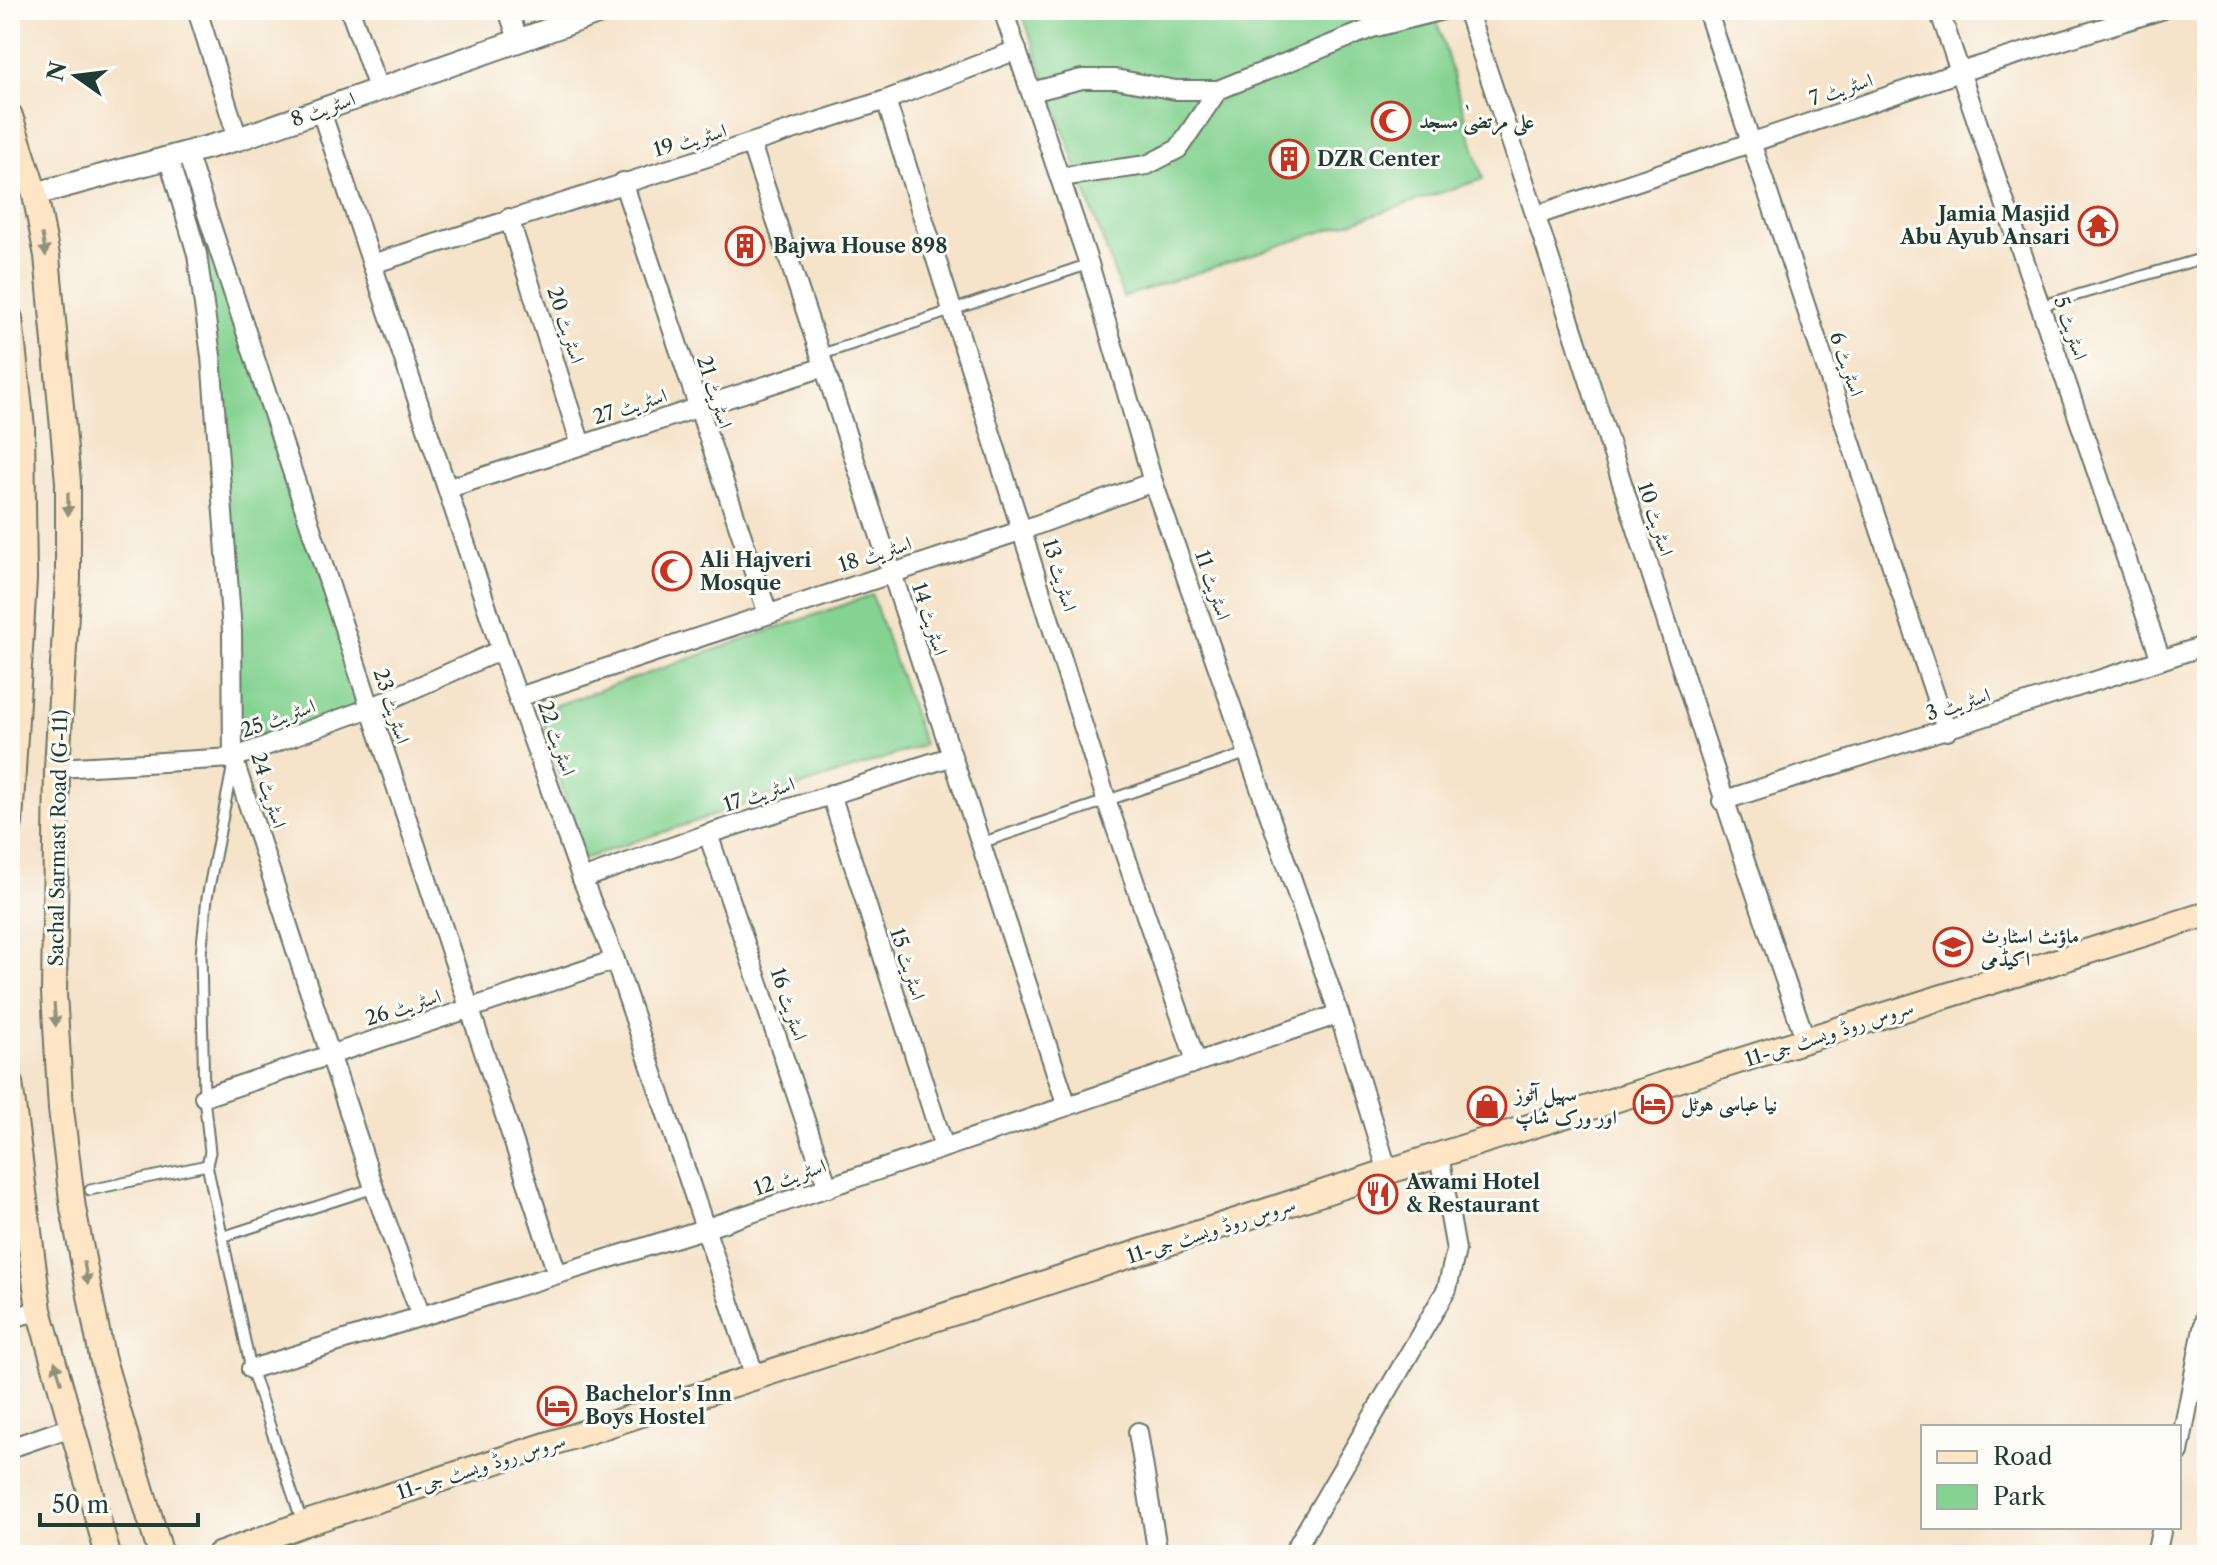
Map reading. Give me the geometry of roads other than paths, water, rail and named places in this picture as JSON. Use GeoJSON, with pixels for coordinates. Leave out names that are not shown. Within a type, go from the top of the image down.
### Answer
{"type":"FeatureCollection","features":[{"type":"Feature","properties":{"kind":"main road","name":"Sachal Sarmast Road (G-11)"},"geometry":{"type":"LineString","coordinates":[[10,116],[35,194],[47,256],[68,482],[68,579],[57,768],[54,993],[61,1109],[73,1208],[102,1357],[161,1555]]}},
{"type":"Feature","properties":{"kind":"main road"},"geometry":{"type":"LineString","coordinates":[[10,319],[22,427],[10,823]]}},
{"type":"Feature","properties":{"kind":"main road"},"geometry":{"type":"LineString","coordinates":[[17,578],[68,579]]}},
{"type":"Feature","properties":{"kind":"main road","name":"سروس روڈ ویسٹ جی-11"},"geometry":{"type":"LineString","coordinates":[[219,1555],[303,1524],[1439,1155],[2207,914]]}},
{"type":"Feature","properties":{"kind":"main road"},"geometry":{"type":"LineString","coordinates":[[10,1082],[39,1310],[108,1555]]}},
{"type":"Feature","properties":{"kind":"street"},"geometry":{"type":"LineString","coordinates":[[197,10],[238,139]]}},
{"type":"Feature","properties":{"kind":"street"},"geometry":{"type":"LineString","coordinates":[[350,10],[378,88]]}},
{"type":"Feature","properties":{"kind":"street"},"geometry":{"type":"LineString","coordinates":[[508,10],[519,42]]}},
{"type":"Feature","properties":{"kind":"street","name":"اسٹریٹ 8"},"geometry":{"type":"LineString","coordinates":[[35,194],[238,139],[606,10]]}},
{"type":"Feature","properties":{"kind":"street","name":"اسٹریٹ 11"},"geometry":{"type":"LineString","coordinates":[[1003,10],[1089,264],[1153,482],[1339,1014],[1388,1172]]}},
{"type":"Feature","properties":{"kind":"street"},"geometry":{"type":"LineString","coordinates":[[1031,92],[1082,79],[1115,79],[1176,90],[1218,90],[1372,28],[1443,10]]}},
{"type":"Feature","properties":{"kind":"street","name":"اسٹریٹ 10"},"geometry":{"type":"LineString","coordinates":[[1467,10],[1537,215],[1722,801],[1806,1041]]}},
{"type":"Feature","properties":{"kind":"street","name":"اسٹریٹ 6"},"geometry":{"type":"LineString","coordinates":[[1707,10],[1947,731]]}},
{"type":"Feature","properties":{"kind":"street","name":"اسٹریٹ 5"},"geometry":{"type":"LineString","coordinates":[[1939,10],[2161,660]]}},
{"type":"Feature","properties":{"kind":"street","name":"اسٹریٹ 7"},"geometry":{"type":"LineString","coordinates":[[1537,215],[1960,72],[2161,10]]}},
{"type":"Feature","properties":{"kind":"street","name":"اسٹریٹ 19"},"geometry":{"type":"LineString","coordinates":[[372,264],[886,100],[1017,50]]}},
{"type":"Feature","properties":{"kind":"street"},"geometry":{"type":"LineString","coordinates":[[1060,177],[1147,165],[1178,149],[1218,90]]}},
{"type":"Feature","properties":{"kind":"street","name":"اسٹریٹ 13"},"geometry":{"type":"LineString","coordinates":[[886,100],[1107,802],[1196,1061]]}},
{"type":"Feature","properties":{"kind":"street","name":"اسٹریٹ 22"},"geometry":{"type":"LineString","coordinates":[[321,111],[501,650],[582,879],[615,960],[755,1377]]}},
{"type":"Feature","properties":{"kind":"street","name":"اسٹریٹ 14"},"geometry":{"type":"LineString","coordinates":[[751,144],[978,844],[1067,1106]]}},
{"type":"Feature","properties":{"kind":"street","name":"اسٹریٹ 23"},"geometry":{"type":"LineString","coordinates":[[178,157],[370,708],[557,1273]]}},
{"type":"Feature","properties":{"kind":"street","name":"اسٹریٹ 24"},"geometry":{"type":"LineString","coordinates":[[178,157],[197,254],[211,356],[232,631],[233,758],[374,1188],[421,1316]]}},
{"type":"Feature","properties":{"kind":"street","name":"اسٹریٹ 21"},"geometry":{"type":"LineString","coordinates":[[623,182],[768,614]]}},
{"type":"Feature","properties":{"kind":"street","name":"اسٹریٹ 20"},"geometry":{"type":"LineString","coordinates":[[509,218],[581,445]]}},
{"type":"Feature","properties":{"kind":"street","name":"اسٹریٹ 27"},"geometry":{"type":"LineString","coordinates":[[449,488],[696,407],[822,361]]}},
{"type":"Feature","properties":{"kind":"street","name":"اسٹریٹ 18"},"geometry":{"type":"LineString","coordinates":[[519,697],[1023,530],[1153,482]]}},
{"type":"Feature","properties":{"kind":"street","name":"اسٹریٹ 3"},"geometry":{"type":"LineString","coordinates":[[1722,801],[2207,645]]}},
{"type":"Feature","properties":{"kind":"street","name":"اسٹریٹ 25"},"geometry":{"type":"LineString","coordinates":[[57,768],[233,758],[370,708],[501,650]]}},
{"type":"Feature","properties":{"kind":"street","name":"اسٹریٹ 17"},"geometry":{"type":"LineString","coordinates":[[582,879],[708,834],[950,757]]}},
{"type":"Feature","properties":{"kind":"street","name":"اسٹریٹ 15"},"geometry":{"type":"LineString","coordinates":[[831,794],[944,1147]]}},
{"type":"Feature","properties":{"kind":"street","name":"اسٹریٹ 16"},"geometry":{"type":"LineString","coordinates":[[708,834],[828,1188]]}},
{"type":"Feature","properties":{"kind":"street","name":"اسٹریٹ 26"},"geometry":{"type":"LineString","coordinates":[[204,1097],[615,960]]}},
{"type":"Feature","properties":{"kind":"street","name":"اسٹریٹ 12"},"geometry":{"type":"LineString","coordinates":[[251,1369],[707,1228],[1339,1014]]}},
{"type":"Feature","properties":{"kind":"street"},"geometry":{"type":"LineString","coordinates":[[1292,1555],[1447,1289],[1456,1250],[1439,1155]]}},
{"type":"Feature","properties":{"kind":"street"},"geometry":{"type":"LineString","coordinates":[[2181,1442],[2207,1308]]}},
{"type":"Feature","properties":{"kind":"street"},"geometry":{"type":"LineString","coordinates":[[10,1319],[39,1310]]}},
{"type":"Feature","properties":{"kind":"street"},"geometry":{"type":"LineString","coordinates":[[10,1448],[74,1426]]}},
{"type":"Feature","properties":{"kind":"street"},"geometry":{"type":"LineString","coordinates":[[1138,1432],[1158,1555]]}},
{"type":"Feature","properties":{"kind":"street"},"geometry":{"type":"LineString","coordinates":[[2156,1555],[2162,1529]]}},
{"type":"Feature","properties":{"kind":"lane"},"geometry":{"type":"LineString","coordinates":[[2040,306],[2207,257]]}},
{"type":"Feature","properties":{"kind":"lane"},"geometry":{"type":"LineString","coordinates":[[822,361],[1089,264]]}},
{"type":"Feature","properties":{"kind":"lane"},"geometry":{"type":"LineString","coordinates":[[978,844],[1249,753]]}},
{"type":"Feature","properties":{"kind":"lane"},"geometry":{"type":"LineString","coordinates":[[233,758],[207,898],[201,954],[204,1097],[210,1152],[207,1165],[225,1236],[236,1309],[251,1369],[303,1524]]}},
{"type":"Feature","properties":{"kind":"lane"},"geometry":{"type":"LineString","coordinates":[[90,1190],[207,1165]]}},
{"type":"Feature","properties":{"kind":"lane"},"geometry":{"type":"LineString","coordinates":[[225,1236],[374,1188]]}},
{"type":"Feature","properties":{"kind":"place","name":"علی مرتضیٰ مسجد"},"geometry":{"type":"Point","coordinates":[1391,121]}},
{"type":"Feature","properties":{"kind":"place","name":"DZR Center"},"geometry":{"type":"Point","coordinates":[1289,159]}},
{"type":"Feature","properties":{"kind":"place","name":"Jamia Masjid Abu Ayub Ansari"},"geometry":{"type":"Point","coordinates":[2098,226]}},
{"type":"Feature","properties":{"kind":"place","name":"Bajwa House 898"},"geometry":{"type":"Point","coordinates":[745,246]}},
{"type":"Feature","properties":{"kind":"place","name":"Ali Hajveri Mosque"},"geometry":{"type":"Point","coordinates":[672,571]}},
{"type":"Feature","properties":{"kind":"place","name":"ماؤنٹ اسٹارٹ اکیڈمی"},"geometry":{"type":"Point","coordinates":[1953,947]}},
{"type":"Feature","properties":{"kind":"place","name":"نیا عباسی ہوٹل"},"geometry":{"type":"Point","coordinates":[1653,1104]}},
{"type":"Feature","properties":{"kind":"place","name":"سہیل آٹوز اور ورک شاپ"},"geometry":{"type":"Point","coordinates":[1487,1106]}},
{"type":"Feature","properties":{"kind":"place","name":"Awami Hotel & Restaurant"},"geometry":{"type":"Point","coordinates":[1378,1194]}},
{"type":"Feature","properties":{"kind":"place","name":"Bachelor's Inn Boys Hostel"},"geometry":{"type":"Point","coordinates":[557,1406]}}]}
